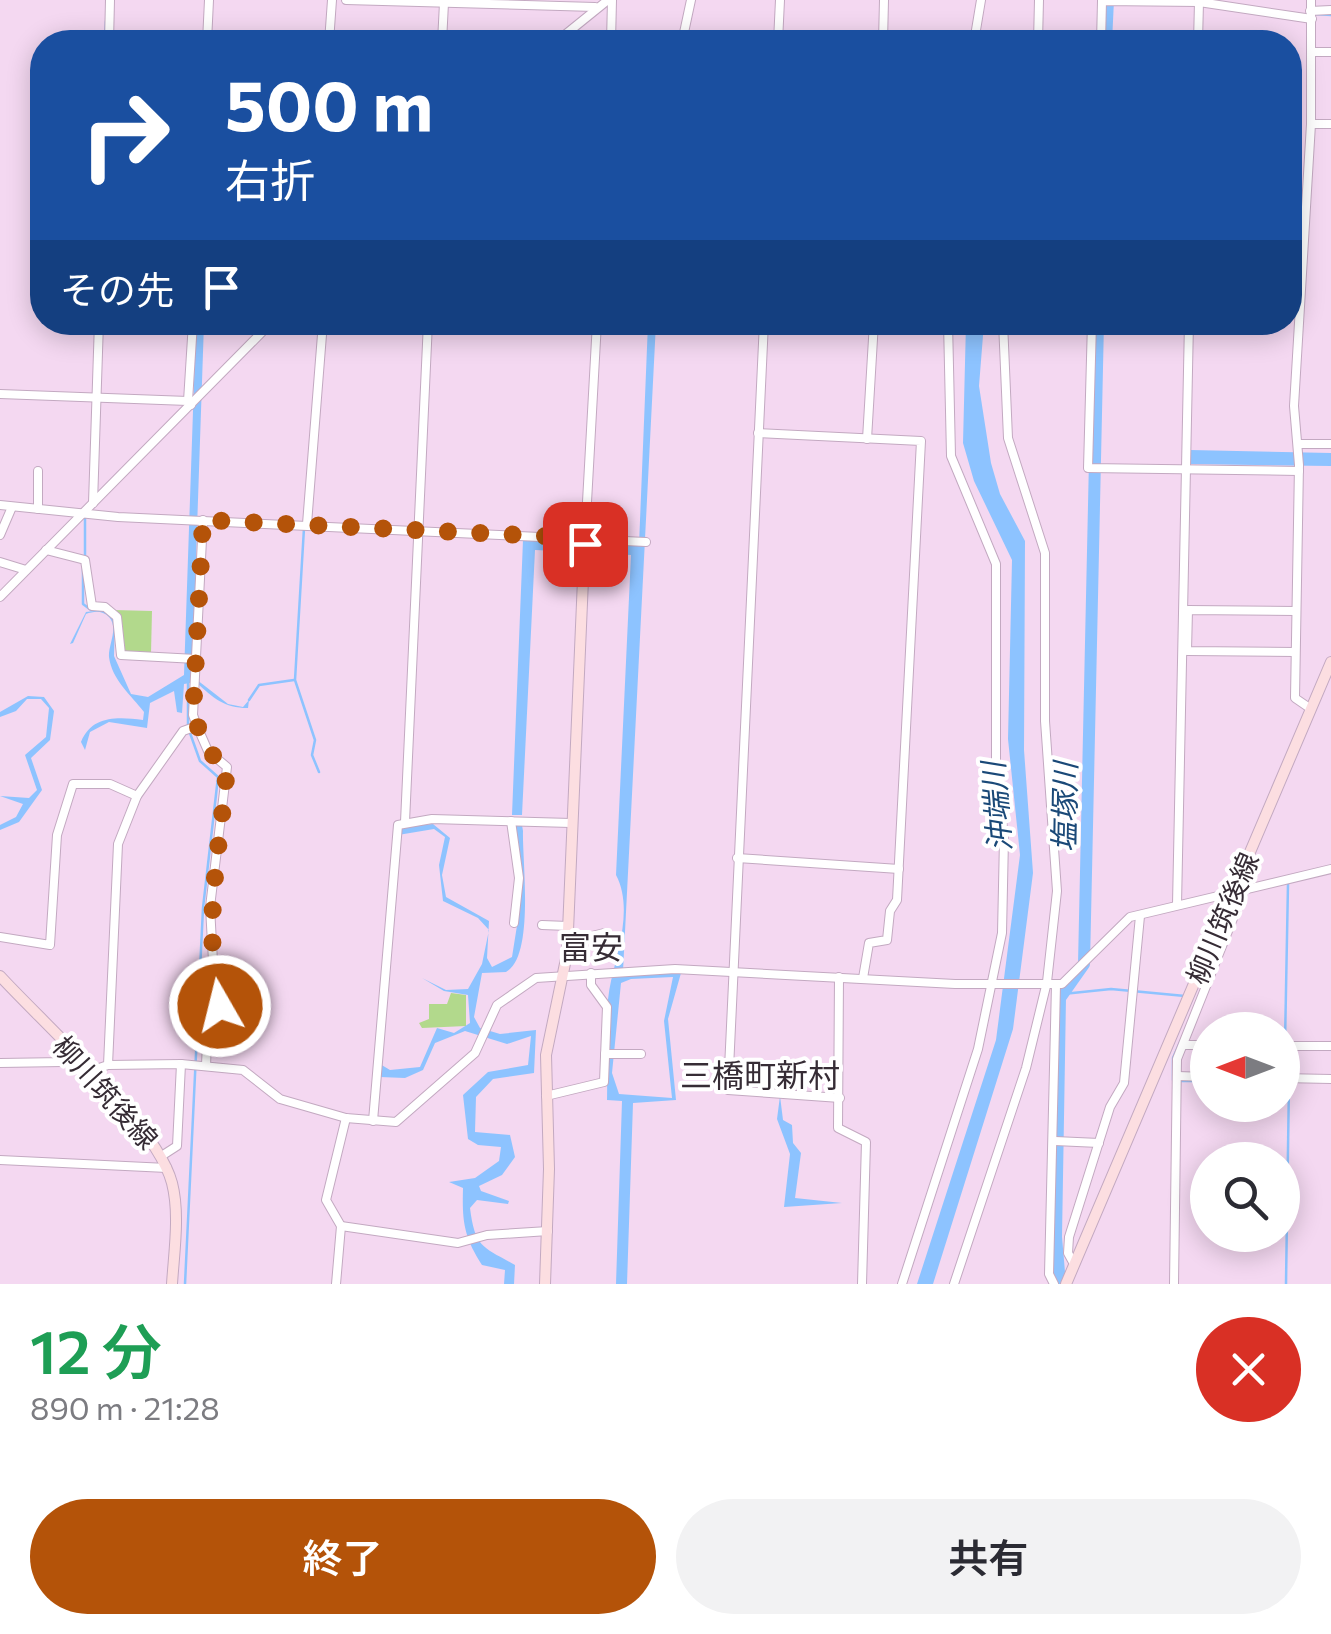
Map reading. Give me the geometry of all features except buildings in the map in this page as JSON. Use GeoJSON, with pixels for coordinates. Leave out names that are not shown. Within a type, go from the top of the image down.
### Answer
{"type":"FeatureCollection","features":[{"type":"Feature","properties":{"kind":"main road"},"geometry":{"type":"LineString","coordinates":[[545,1284],[548,1042],[568,942],[585,546]]}},
{"type":"Feature","properties":{"kind":"main road","name":"柳川筑後線"},"geometry":{"type":"LineString","coordinates":[[1066,1284],[1239,891],[1331,662]]}},
{"type":"Feature","properties":{"kind":"main road","name":"柳川筑後線"},"geometry":{"type":"LineString","coordinates":[[0,976],[138,1122],[163,1155],[174,1207],[172,1284]]}},
{"type":"Feature","properties":{"kind":"street"},"geometry":{"type":"LineString","coordinates":[[109,30],[110,0]]}},
{"type":"Feature","properties":{"kind":"street"},"geometry":{"type":"LineString","coordinates":[[208,30],[209,0]]}},
{"type":"Feature","properties":{"kind":"street"},"geometry":{"type":"LineString","coordinates":[[330,30],[332,0]]}},
{"type":"Feature","properties":{"kind":"street"},"geometry":{"type":"LineString","coordinates":[[346,0],[595,7]]}},
{"type":"Feature","properties":{"kind":"street"},"geometry":{"type":"LineString","coordinates":[[569,30],[595,7],[610,0],[611,30]]}},
{"type":"Feature","properties":{"kind":"street"},"geometry":{"type":"LineString","coordinates":[[684,30],[690,0]]}},
{"type":"Feature","properties":{"kind":"street"},"geometry":{"type":"LineString","coordinates":[[778,30],[779,0]]}},
{"type":"Feature","properties":{"kind":"street"},"geometry":{"type":"LineString","coordinates":[[883,30],[884,0]]}},
{"type":"Feature","properties":{"kind":"street"},"geometry":{"type":"LineString","coordinates":[[976,30],[981,0]]}},
{"type":"Feature","properties":{"kind":"street"},"geometry":{"type":"LineString","coordinates":[[1038,30],[1039,0]]}},
{"type":"Feature","properties":{"kind":"street"},"geometry":{"type":"LineString","coordinates":[[1101,30],[1102,0],[1199,1],[1311,15],[1331,10]]}},
{"type":"Feature","properties":{"kind":"street"},"geometry":{"type":"LineString","coordinates":[[1302,273],[1311,124],[1310,0]]}},
{"type":"Feature","properties":{"kind":"street"},"geometry":{"type":"LineString","coordinates":[[1198,30],[1199,1]]}},
{"type":"Feature","properties":{"kind":"street"},"geometry":{"type":"LineString","coordinates":[[443,30],[444,4]]}},
{"type":"Feature","properties":{"kind":"street"},"geometry":{"type":"LineString","coordinates":[[1312,52],[1331,52]]}},
{"type":"Feature","properties":{"kind":"street"},"geometry":{"type":"LineString","coordinates":[[1311,124],[1331,124]]}},
{"type":"Feature","properties":{"kind":"street"},"geometry":{"type":"LineString","coordinates":[[94,502],[98,335]]}},
{"type":"Feature","properties":{"kind":"street"},"geometry":{"type":"LineString","coordinates":[[191,403],[194,335]]}},
{"type":"Feature","properties":{"kind":"street"},"geometry":{"type":"LineString","coordinates":[[0,597],[259,335]]}},
{"type":"Feature","properties":{"kind":"street"},"geometry":{"type":"LineString","coordinates":[[307,524],[321,335]]}},
{"type":"Feature","properties":{"kind":"street"},"geometry":{"type":"LineString","coordinates":[[405,822],[427,335]]}},
{"type":"Feature","properties":{"kind":"street"},"geometry":{"type":"LineString","coordinates":[[585,546],[595,335]]}},
{"type":"Feature","properties":{"kind":"street"},"geometry":{"type":"LineString","coordinates":[[763,335],[728,1090],[840,1098]]}},
{"type":"Feature","properties":{"kind":"street"},"geometry":{"type":"LineString","coordinates":[[867,440],[873,335]]}},
{"type":"Feature","properties":{"kind":"street"},"geometry":{"type":"LineString","coordinates":[[902,1284],[978,1050],[1002,933],[1004,839],[996,764],[996,564],[950,456],[948,335]]}},
{"type":"Feature","properties":{"kind":"street"},"geometry":{"type":"LineString","coordinates":[[1004,335],[1008,438],[1045,553],[1045,722],[1057,891],[1052,984],[1055,1140],[1049,1274],[1054,1284]]}},
{"type":"Feature","properties":{"kind":"street"},"geometry":{"type":"LineString","coordinates":[[1092,335],[1088,468],[1299,468]]}},
{"type":"Feature","properties":{"kind":"street"},"geometry":{"type":"LineString","coordinates":[[1177,905],[1188,335]]}},
{"type":"Feature","properties":{"kind":"street"},"geometry":{"type":"LineString","coordinates":[[1298,335],[1294,406],[1299,468],[1294,698],[1311,709]]}},
{"type":"Feature","properties":{"kind":"street"},"geometry":{"type":"LineString","coordinates":[[0,394],[191,403]]}},
{"type":"Feature","properties":{"kind":"street"},"geometry":{"type":"LineString","coordinates":[[758,433],[920,441],[899,869],[887,940],[869,943],[863,978]]}},
{"type":"Feature","properties":{"kind":"street"},"geometry":{"type":"LineString","coordinates":[[1298,446],[1331,444]]}},
{"type":"Feature","properties":{"kind":"street"},"geometry":{"type":"LineString","coordinates":[[38,471],[38,509]]}},
{"type":"Feature","properties":{"kind":"street"},"geometry":{"type":"LineString","coordinates":[[0,505],[418,530],[585,546],[646,542]]}},
{"type":"Feature","properties":{"kind":"street"},"geometry":{"type":"LineString","coordinates":[[0,535],[12,507]]}},
{"type":"Feature","properties":{"kind":"street"},"geometry":{"type":"LineString","coordinates":[[203,520],[193,715],[208,751],[227,767],[210,907],[213,961],[224,990],[220,1006],[208,1020],[206,1065]]}},
{"type":"Feature","properties":{"kind":"street"},"geometry":{"type":"LineString","coordinates":[[46,550],[86,560],[88,599],[92,606],[104,606],[117,617],[120,655],[196,659]]}},
{"type":"Feature","properties":{"kind":"street"},"geometry":{"type":"LineString","coordinates":[[0,562],[26,570]]}},
{"type":"Feature","properties":{"kind":"street"},"geometry":{"type":"LineString","coordinates":[[1295,652],[1187,651],[1188,610],[1296,612]]}},
{"type":"Feature","properties":{"kind":"street"},"geometry":{"type":"LineString","coordinates":[[108,1065],[118,844],[137,796],[183,730],[198,726]]}},
{"type":"Feature","properties":{"kind":"street"},"geometry":{"type":"LineString","coordinates":[[0,937],[50,945],[57,835],[72,784],[110,784],[137,796]]}},
{"type":"Feature","properties":{"kind":"street"},"geometry":{"type":"LineString","coordinates":[[514,923],[519,878],[516,821]]}},
{"type":"Feature","properties":{"kind":"street"},"geometry":{"type":"LineString","coordinates":[[373,1122],[398,824],[571,824]]}},
{"type":"Feature","properties":{"kind":"street"},"geometry":{"type":"LineString","coordinates":[[737,858],[899,869]]}},
{"type":"Feature","properties":{"kind":"street"},"geometry":{"type":"LineString","coordinates":[[89,1072],[108,1065],[181,1064],[243,1070],[280,1099],[346,1118],[396,1122],[474,1052],[497,1005],[516,988],[536,978],[591,973],[732,973],[1068,982],[1123,920],[1331,869]]}},
{"type":"Feature","properties":{"kind":"street"},"geometry":{"type":"LineString","coordinates":[[1174,1284],[1177,1059],[1239,891]]}},
{"type":"Feature","properties":{"kind":"street"},"geometry":{"type":"LineString","coordinates":[[1074,1264],[1068,1253],[1069,1237],[1110,1106],[1124,1083],[1140,916]]}},
{"type":"Feature","properties":{"kind":"street"},"geometry":{"type":"LineString","coordinates":[[542,925],[568,926]]}},
{"type":"Feature","properties":{"kind":"street"},"geometry":{"type":"LineString","coordinates":[[568,942],[604,933]]}},
{"type":"Feature","properties":{"kind":"street"},"geometry":{"type":"LineString","coordinates":[[546,1096],[604,1082],[602,1020],[607,1007],[591,985],[591,973]]}},
{"type":"Feature","properties":{"kind":"street"},"geometry":{"type":"LineString","coordinates":[[838,978],[838,1128],[866,1142],[862,1284]]}},
{"type":"Feature","properties":{"kind":"street"},"geometry":{"type":"LineString","coordinates":[[954,1284],[1052,984]]}},
{"type":"Feature","properties":{"kind":"street"},"geometry":{"type":"LineString","coordinates":[[1184,1045],[1190,1045]]}},
{"type":"Feature","properties":{"kind":"street"},"geometry":{"type":"LineString","coordinates":[[1300,1046],[1331,1046]]}},
{"type":"Feature","properties":{"kind":"street"},"geometry":{"type":"LineString","coordinates":[[605,1054],[641,1054]]}},
{"type":"Feature","properties":{"kind":"street"},"geometry":{"type":"LineString","coordinates":[[0,1063],[63,1062],[74,1055]]}},
{"type":"Feature","properties":{"kind":"street"},"geometry":{"type":"LineString","coordinates":[[163,1155],[177,1146],[181,1064]]}},
{"type":"Feature","properties":{"kind":"street"},"geometry":{"type":"LineString","coordinates":[[1177,1076],[1190,1076]]}},
{"type":"Feature","properties":{"kind":"street"},"geometry":{"type":"LineString","coordinates":[[1300,1078],[1331,1078]]}},
{"type":"Feature","properties":{"kind":"street"},"geometry":{"type":"LineString","coordinates":[[336,1284],[341,1226],[326,1200],[346,1118]]}},
{"type":"Feature","properties":{"kind":"street"},"geometry":{"type":"LineString","coordinates":[[1055,1140],[1099,1143]]}},
{"type":"Feature","properties":{"kind":"street"},"geometry":{"type":"LineString","coordinates":[[1096,1154],[1117,1163]]}},
{"type":"Feature","properties":{"kind":"street"},"geometry":{"type":"LineString","coordinates":[[0,1160],[167,1168]]}},
{"type":"Feature","properties":{"kind":"street"},"geometry":{"type":"LineString","coordinates":[[341,1226],[466,1242],[548,1231]]}},
{"type":"Feature","properties":{"kind":"green space"},"geometry":{"type":"Polygon","coordinates":[[[113,610],[152,611],[151,653],[120,653],[113,610]]]}},
{"type":"Feature","properties":{"kind":"green space"},"geometry":{"type":"Polygon","coordinates":[[[451,993],[466,995],[466,1026],[422,1028],[419,1023],[429,1019],[429,1004],[447,1004],[451,993]]]}},
{"type":"Feature","properties":{"kind":"water"},"geometry":{"type":"Polygon","coordinates":[[[196,335],[204,335],[192,676],[228,704],[243,707],[249,700],[248,708],[232,706],[219,701],[196,682],[184,684],[182,713],[177,712],[174,691],[150,703],[147,728],[109,722],[90,732],[85,750],[81,742],[86,733],[99,722],[143,720],[144,712],[118,680],[111,665],[113,626],[109,617],[98,612],[86,614],[70,644],[86,612],[102,610],[115,621],[114,656],[131,694],[148,697],[184,675],[196,335]]]}},
{"type":"Feature","properties":{"kind":"water"},"geometry":{"type":"Polygon","coordinates":[[[648,335],[655,335],[623,971],[681,973],[668,1019],[676,1100],[633,1103],[627,1284],[616,1284],[622,1101],[607,1100],[606,1025],[624,914],[616,875],[631,555],[588,553],[588,545],[639,545],[648,335]],[[673,977],[631,979],[621,983],[612,1073],[619,1094],[672,1098],[664,1021],[673,977]]]}},
{"type":"Feature","properties":{"kind":"water","name":"沖端川"},"geometry":{"type":"Polygon","coordinates":[[[966,335],[983,335],[979,386],[991,463],[1000,494],[1025,541],[1024,750],[1033,873],[1013,1029],[933,1284],[917,1284],[996,1040],[1020,855],[1008,739],[1012,560],[974,481],[963,443],[966,335]]]}},
{"type":"Feature","properties":{"kind":"water"},"geometry":{"type":"Polygon","coordinates":[[[1190,450],[1331,453],[1331,466],[1191,464],[1190,450]]]}},
{"type":"Feature","properties":{"kind":"water"},"geometry":{"type":"Polygon","coordinates":[[[523,540],[579,544],[579,552],[535,550],[522,815],[512,815],[523,540]]]}},
{"type":"Feature","properties":{"kind":"water"},"geometry":{"type":"Polygon","coordinates":[[[28,696],[44,697],[54,711],[50,740],[31,758],[42,790],[19,822],[0,830],[0,825],[16,817],[23,804],[0,796],[29,798],[37,790],[25,755],[46,737],[49,708],[41,699],[27,699],[16,711],[0,717],[0,712],[28,696]]]}},
{"type":"Feature","properties":{"kind":"water"},"geometry":{"type":"Polygon","coordinates":[[[433,824],[450,838],[442,875],[446,897],[489,921],[489,929],[478,918],[443,901],[439,865],[445,837],[434,829],[398,835],[399,827],[433,824]]]}},
{"type":"Feature","properties":{"kind":"water"},"geometry":{"type":"Polygon","coordinates":[[[516,825],[522,825],[525,906],[521,947],[515,963],[506,972],[482,973],[474,1017],[480,1028],[500,1034],[536,1030],[534,1073],[493,1079],[476,1097],[475,1132],[510,1135],[515,1157],[502,1175],[479,1186],[481,1191],[509,1201],[508,1204],[477,1200],[470,1208],[478,1239],[515,1265],[514,1284],[504,1284],[505,1270],[482,1265],[465,1229],[463,1188],[449,1182],[475,1178],[499,1161],[501,1147],[478,1145],[468,1139],[463,1095],[488,1072],[528,1065],[531,1036],[507,1044],[465,1031],[435,1043],[423,1070],[405,1078],[380,1077],[380,1064],[390,1070],[420,1067],[437,1028],[454,1033],[470,1023],[468,995],[444,991],[422,978],[446,990],[468,989],[482,964],[488,933],[487,958],[492,967],[512,957],[519,913],[516,825]]]}},
{"type":"Feature","properties":{"kind":"water"},"geometry":{"type":"Polygon","coordinates":[[[780,1096],[783,1120],[792,1125],[793,1143],[801,1153],[795,1198],[842,1203],[784,1207],[790,1154],[777,1119],[780,1096]]]}},
{"type":"Feature","properties":{"kind":"waterway","name":"塩塚川"},"geometry":{"type":"LineString","coordinates":[[1107,30],[1108,0]]}},
{"type":"Feature","properties":{"kind":"waterway"},"geometry":{"type":"LineString","coordinates":[[1316,14],[1331,15]]}},
{"type":"Feature","properties":{"kind":"waterway"},"geometry":{"type":"LineString","coordinates":[[106,21],[106,30]]}},
{"type":"Feature","properties":{"kind":"waterway","name":"塩塚川"},"geometry":{"type":"LineString","coordinates":[[1060,1284],[1056,1237],[1060,998],[1084,964],[1098,335]]}},
{"type":"Feature","properties":{"kind":"waterway"},"geometry":{"type":"LineString","coordinates":[[85,518],[85,556]]}},
{"type":"Feature","properties":{"kind":"waterway"},"geometry":{"type":"LineString","coordinates":[[304,528],[295,680],[315,740],[312,755],[319,772]]}},
{"type":"Feature","properties":{"kind":"waterway"},"geometry":{"type":"LineString","coordinates":[[83,569],[83,604],[91,610]]}},
{"type":"Feature","properties":{"kind":"waterway"},"geometry":{"type":"LineString","coordinates":[[249,700],[259,685],[294,680]]}},
{"type":"Feature","properties":{"kind":"waterway"},"geometry":{"type":"LineString","coordinates":[[188,683],[188,725]]}},
{"type":"Feature","properties":{"kind":"waterway"},"geometry":{"type":"LineString","coordinates":[[185,1284],[203,908],[218,777],[200,761],[190,733]]}},
{"type":"Feature","properties":{"kind":"waterway"},"geometry":{"type":"LineString","coordinates":[[1286,1012],[1288,884]]}},
{"type":"Feature","properties":{"kind":"waterway"},"geometry":{"type":"LineString","coordinates":[[1063,994],[1111,989],[1185,996]]}},
{"type":"Feature","properties":{"kind":"waterway"},"geometry":{"type":"LineString","coordinates":[[1173,1080],[1173,1058],[1181,1040]]}},
{"type":"Feature","properties":{"kind":"waterway"},"geometry":{"type":"LineString","coordinates":[[1181,1081],[1190,1081]]}},
{"type":"Feature","properties":{"kind":"waterway"},"geometry":{"type":"LineString","coordinates":[[1286,1284],[1288,1122]]}},
{"type":"Feature","properties":{"kind":"district","name":"富安"},"geometry":{"type":"Point","coordinates":[591,946]}},
{"type":"Feature","properties":{"kind":"district","name":"三橋町新村"},"geometry":{"type":"Point","coordinates":[760,1074]}},
{"type":"Feature","properties":{"kind":"route"},"geometry":{"type":"LineString","coordinates":[[220,1006],[224,990],[216,978],[213,961],[210,907],[227,767],[208,751],[193,715],[203,520],[585,538],[585,544]]}}]}
